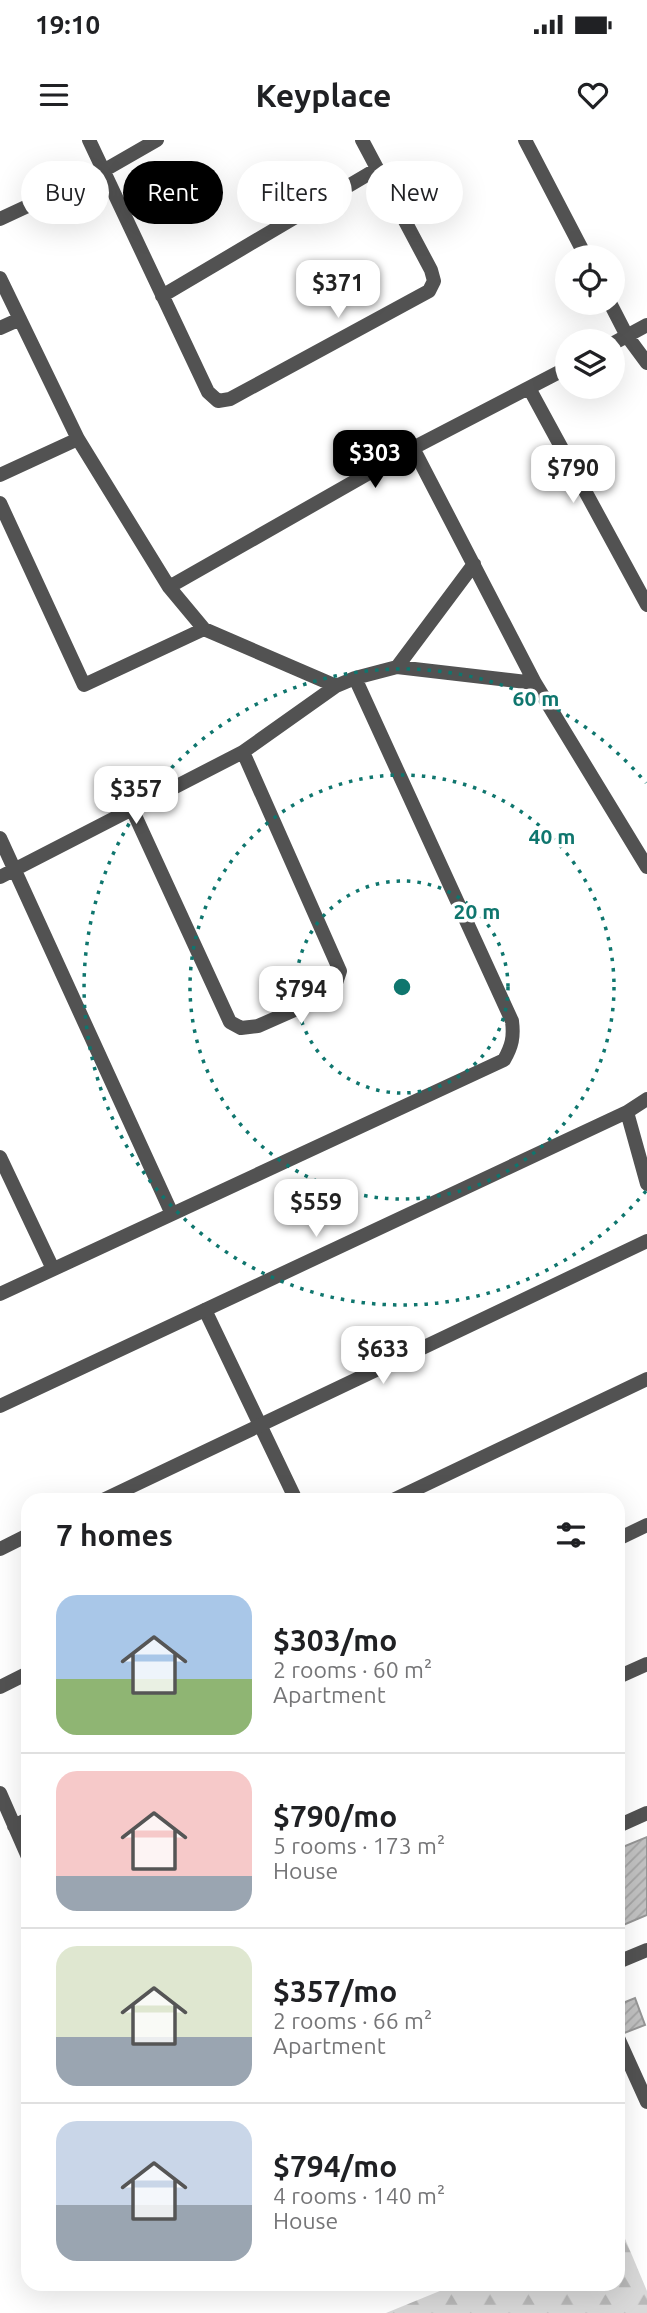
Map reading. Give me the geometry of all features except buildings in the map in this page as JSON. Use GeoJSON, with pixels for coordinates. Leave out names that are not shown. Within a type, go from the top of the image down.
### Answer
{"type":"FeatureCollection","features":[{"type":"Feature","properties":{"kind":"street"},"geometry":{"type":"LineString","coordinates":[[89,140],[99,161]]}},
{"type":"Feature","properties":{"kind":"street"},"geometry":{"type":"LineString","coordinates":[[109,167],[157,140]]}},
{"type":"Feature","properties":{"kind":"street"},"geometry":{"type":"LineString","coordinates":[[362,140],[373,161]]}},
{"type":"Feature","properties":{"kind":"street"},"geometry":{"type":"LineString","coordinates":[[525,140],[580,245]]}},
{"type":"Feature","properties":{"kind":"street"},"geometry":{"type":"LineString","coordinates":[[162,296],[366,175]]}},
{"type":"Feature","properties":{"kind":"street"},"geometry":{"type":"LineString","coordinates":[[109,183],[208,392],[218,401],[230,399],[429,291],[434,281],[431,270],[406,224]]}},
{"type":"Feature","properties":{"kind":"street"},"geometry":{"type":"LineString","coordinates":[[0,219],[21,209]]}},
{"type":"Feature","properties":{"kind":"street"},"geometry":{"type":"LineString","coordinates":[[0,278],[78,439],[169,587],[204,629],[336,686]]}},
{"type":"Feature","properties":{"kind":"street"},"geometry":{"type":"LineString","coordinates":[[616,315],[627,336],[647,363]]}},
{"type":"Feature","properties":{"kind":"street"},"geometry":{"type":"LineString","coordinates":[[0,328],[19,319]]}},
{"type":"Feature","properties":{"kind":"street"},"geometry":{"type":"LineString","coordinates":[[627,336],[647,325]]}},
{"type":"Feature","properties":{"kind":"street"},"geometry":{"type":"LineString","coordinates":[[169,587],[413,448],[555,374]]}},
{"type":"Feature","properties":{"kind":"street"},"geometry":{"type":"LineString","coordinates":[[529,388],[647,605]]}},
{"type":"Feature","properties":{"kind":"street"},"geometry":{"type":"LineString","coordinates":[[0,475],[78,439]]}},
{"type":"Feature","properties":{"kind":"street"},"geometry":{"type":"LineString","coordinates":[[413,448],[535,683],[647,867]]}},
{"type":"Feature","properties":{"kind":"street"},"geometry":{"type":"LineString","coordinates":[[0,503],[83,685],[204,629]]}},
{"type":"Feature","properties":{"kind":"street"},"geometry":{"type":"LineString","coordinates":[[397,667],[474,564]]}},
{"type":"Feature","properties":{"kind":"street"},"geometry":{"type":"LineString","coordinates":[[0,877],[243,752],[336,686],[355,678],[397,667],[535,683]]}},
{"type":"Feature","properties":{"kind":"street"},"geometry":{"type":"LineString","coordinates":[[0,1294],[504,1060],[512,1047],[512,1020],[355,678]]}},
{"type":"Feature","properties":{"kind":"street"},"geometry":{"type":"LineString","coordinates":[[132,809],[230,1022],[241,1028],[258,1026],[324,997],[335,986],[340,971],[243,752]]}},
{"type":"Feature","properties":{"kind":"street"},"geometry":{"type":"LineString","coordinates":[[0,838],[172,1214]]}},
{"type":"Feature","properties":{"kind":"street"},"geometry":{"type":"LineString","coordinates":[[0,1406],[627,1112],[647,1099]]}},
{"type":"Feature","properties":{"kind":"street"},"geometry":{"type":"LineString","coordinates":[[627,1112],[647,1184]]}},
{"type":"Feature","properties":{"kind":"street"},"geometry":{"type":"LineString","coordinates":[[0,1157],[53,1269]]}},
{"type":"Feature","properties":{"kind":"street"},"geometry":{"type":"LineString","coordinates":[[118,1493],[647,1241]]}},
{"type":"Feature","properties":{"kind":"street"},"geometry":{"type":"LineString","coordinates":[[205,1310],[293,1493]]}},
{"type":"Feature","properties":{"kind":"street"},"geometry":{"type":"LineString","coordinates":[[408,1493],[647,1379]]}},
{"type":"Feature","properties":{"kind":"street"},"geometry":{"type":"LineString","coordinates":[[625,1536],[647,1525]]}},
{"type":"Feature","properties":{"kind":"street"},"geometry":{"type":"LineString","coordinates":[[0,1549],[21,1538]]}},
{"type":"Feature","properties":{"kind":"street"},"geometry":{"type":"LineString","coordinates":[[625,1674],[647,1664]]}},
{"type":"Feature","properties":{"kind":"street"},"geometry":{"type":"LineString","coordinates":[[0,1686],[21,1676]]}},
{"type":"Feature","properties":{"kind":"street"},"geometry":{"type":"LineString","coordinates":[[0,1793],[21,1823]]}},
{"type":"Feature","properties":{"kind":"street"},"geometry":{"type":"LineString","coordinates":[[625,1823],[647,1813]]}},
{"type":"Feature","properties":{"kind":"street"},"geometry":{"type":"LineString","coordinates":[[625,1959],[647,1950]]}},
{"type":"Feature","properties":{"kind":"street"},"geometry":{"type":"LineString","coordinates":[[625,2053],[647,2102]]}},
{"type":"Feature","properties":{"kind":"green space"},"geometry":{"type":"Polygon","coordinates":[[[625,2239],[647,2291],[647,2313],[386,2313],[440,2291],[625,2291],[625,2239]]]}}]}
